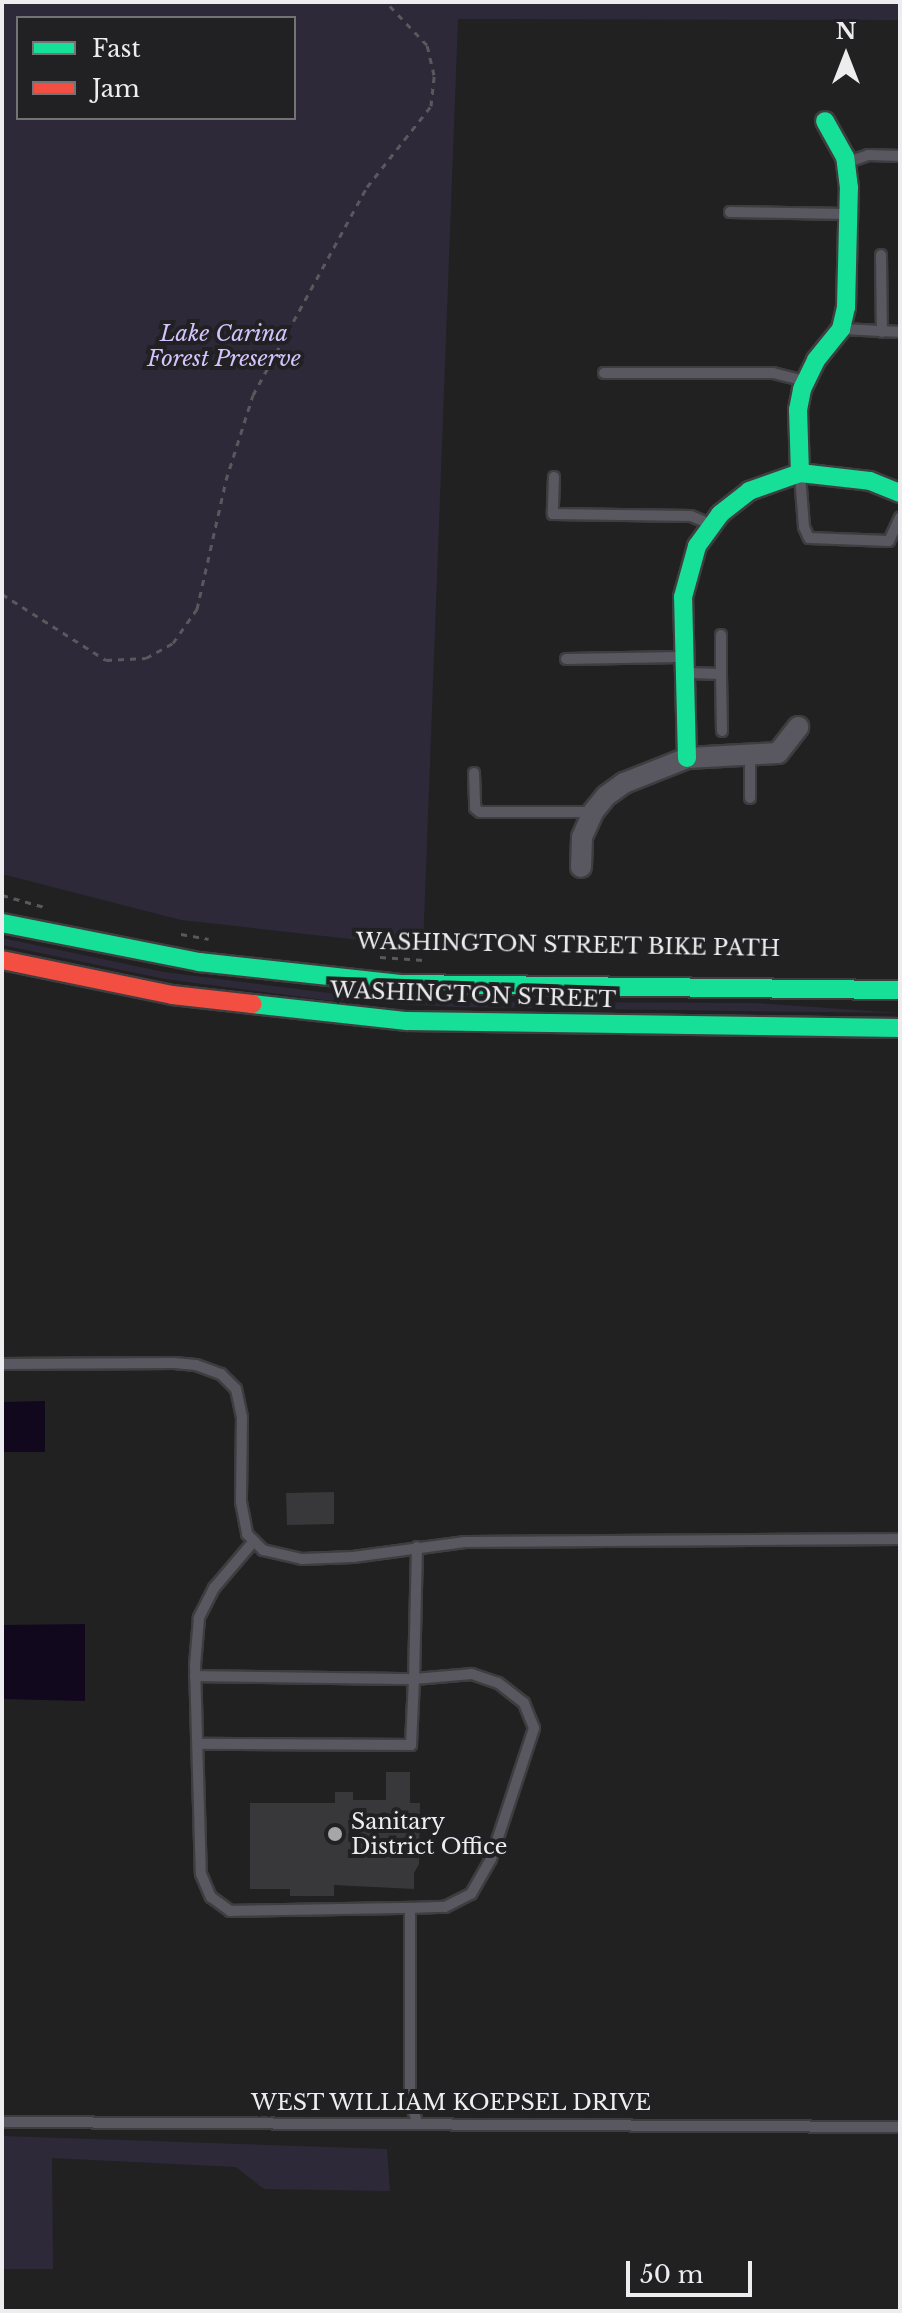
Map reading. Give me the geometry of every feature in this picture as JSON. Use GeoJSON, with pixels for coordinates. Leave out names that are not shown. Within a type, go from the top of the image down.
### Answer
{"type":"FeatureCollection","features":[{"type":"Feature","properties":{"kind":"main road"},"geometry":{"type":"LineString","coordinates":[[800,473],[798,410],[804,381],[841,329],[846,307],[846,162],[841,146],[825,121]]}},
{"type":"Feature","properties":{"kind":"main road"},"geometry":{"type":"LineString","coordinates":[[687,758],[683,665],[685,580],[697,546],[711,525],[749,491],[800,473],[870,481],[900,493]]}},
{"type":"Feature","properties":{"kind":"main road","name":"WASHINGTON STREET"},"geometry":{"type":"LineString","coordinates":[[2,923],[199,962],[403,984],[900,990]]}},
{"type":"Feature","properties":{"kind":"main road","name":"WASHINGTON STREET"},"geometry":{"type":"LineString","coordinates":[[2,960],[172,995],[407,1021],[900,1028]]}},
{"type":"Feature","properties":{"kind":"street"},"geometry":{"type":"LineString","coordinates":[[581,867],[582,837],[593,812],[606,796],[624,783],[687,758],[778,753],[798,727]]}},
{"type":"Feature","properties":{"kind":"lane"},"geometry":{"type":"LineString","coordinates":[[846,162],[868,155],[900,156]]}},
{"type":"Feature","properties":{"kind":"lane"},"geometry":{"type":"LineString","coordinates":[[730,212],[848,214]]}},
{"type":"Feature","properties":{"kind":"lane"},"geometry":{"type":"LineString","coordinates":[[881,255],[882,332]]}},
{"type":"Feature","properties":{"kind":"lane"},"geometry":{"type":"LineString","coordinates":[[841,329],[900,332]]}},
{"type":"Feature","properties":{"kind":"lane"},"geometry":{"type":"LineString","coordinates":[[604,373],[773,373],[804,381]]}},
{"type":"Feature","properties":{"kind":"lane"},"geometry":{"type":"LineString","coordinates":[[800,473],[804,527],[809,538],[889,541],[900,517]]}},
{"type":"Feature","properties":{"kind":"lane"},"geometry":{"type":"LineString","coordinates":[[554,477],[553,514],[691,516],[711,525]]}},
{"type":"Feature","properties":{"kind":"lane"},"geometry":{"type":"LineString","coordinates":[[721,635],[722,731]]}},
{"type":"Feature","properties":{"kind":"lane"},"geometry":{"type":"LineString","coordinates":[[566,659],[683,665],[721,674]]}},
{"type":"Feature","properties":{"kind":"lane"},"geometry":{"type":"LineString","coordinates":[[750,756],[750,798]]}},
{"type":"Feature","properties":{"kind":"lane"},"geometry":{"type":"LineString","coordinates":[[474,773],[475,808],[480,812],[593,812]]}},
{"type":"Feature","properties":{"kind":"lane"},"geometry":{"type":"LineString","coordinates":[[2,1364],[174,1363],[196,1365],[221,1374],[236,1389],[242,1417],[241,1502],[247,1534],[263,1550],[302,1559],[353,1557],[465,1542],[900,1539]]}},
{"type":"Feature","properties":{"kind":"lane"},"geometry":{"type":"LineString","coordinates":[[195,1676],[414,1679],[472,1674],[498,1683],[524,1703],[534,1728],[491,1859],[471,1894],[445,1907],[230,1911],[211,1897],[201,1874],[195,1676],[199,1618],[214,1588],[254,1541]]}},
{"type":"Feature","properties":{"kind":"lane"},"geometry":{"type":"LineString","coordinates":[[198,1744],[411,1745],[417,1547]]}},
{"type":"Feature","properties":{"kind":"lane"},"geometry":{"type":"LineString","coordinates":[[410,1908],[410,2100],[417,2122]]}},
{"type":"Feature","properties":{"kind":"lane","name":"WEST WILLIAM KOEPSEL DRIVE"},"geometry":{"type":"LineString","coordinates":[[2,2122],[900,2127]]}},
{"type":"Feature","properties":{"kind":"path"},"geometry":{"type":"LineString","coordinates":[[2,594],[106,660],[146,658],[173,643],[197,609],[226,480],[253,395],[367,187],[431,106],[434,75],[427,45],[386,2]]}},
{"type":"Feature","properties":{"kind":"path"},"geometry":{"type":"LineString","coordinates":[[2,895],[44,907]]}},
{"type":"Feature","properties":{"kind":"path"},"geometry":{"type":"LineString","coordinates":[[173,932],[217,941]]}},
{"type":"Feature","properties":{"kind":"path","name":"WASHINGTON STREET BIKE PATH"},"geometry":{"type":"LineString","coordinates":[[369,957],[427,960]]}},
{"type":"Feature","properties":{"kind":"green space","name":"Lake Carina Forest Preserve"},"geometry":{"type":"Polygon","coordinates":[[[2,2],[900,2],[900,20],[458,19],[423,947],[181,920],[2,874],[2,2]]]}},
{"type":"Feature","properties":{"kind":"green space"},"geometry":{"type":"Polygon","coordinates":[[[2,938],[164,972],[329,993],[486,1002],[755,1003],[900,1013],[455,1007],[325,1000],[165,979],[2,945],[2,938]]]}},
{"type":"Feature","properties":{"kind":"green space"},"geometry":{"type":"Polygon","coordinates":[[[2,2136],[387,2149],[390,2191],[264,2189],[236,2167],[52,2158],[53,2269],[2,2269],[2,2136]]]}},
{"type":"Feature","properties":{"kind":"shaded area"},"geometry":{"type":"Polygon","coordinates":[[[45,1401],[45,1452],[2,1452],[2,1402],[45,1401]]]}},
{"type":"Feature","properties":{"kind":"shaded area"},"geometry":{"type":"Polygon","coordinates":[[[85,1624],[85,1701],[2,1699],[2,1625],[85,1624]]]}},
{"type":"Feature","properties":{"kind":"building"},"geometry":{"type":"Polygon","coordinates":[[[334,1492],[334,1524],[287,1525],[286,1493],[334,1492]]]}},
{"type":"Feature","properties":{"kind":"building","name":"Sanitary District Office"},"geometry":{"type":"Polygon","coordinates":[[[386,1772],[410,1772],[410,1803],[420,1803],[419,1864],[414,1873],[414,1889],[334,1885],[334,1896],[290,1896],[290,1889],[250,1889],[250,1803],[335,1803],[335,1792],[353,1792],[353,1800],[386,1800],[386,1772]]]}},
{"type":"Feature","properties":{"kind":"traffic: fast"},"geometry":{"type":"LineString","coordinates":[[800,473],[798,410],[802,389],[816,360],[841,329],[846,307],[849,188],[845,157],[825,121]]}},
{"type":"Feature","properties":{"kind":"traffic: fast"},"geometry":{"type":"LineString","coordinates":[[687,758],[683,597],[697,546],[720,514],[749,491],[800,473],[870,481],[900,493]]}},
{"type":"Feature","properties":{"kind":"traffic: fast"},"geometry":{"type":"LineString","coordinates":[[2,923],[199,962],[403,984],[900,990]]}},
{"type":"Feature","properties":{"kind":"traffic: fast"},"geometry":{"type":"LineString","coordinates":[[252,1004],[407,1021],[900,1028]]}},
{"type":"Feature","properties":{"kind":"traffic: jam"},"geometry":{"type":"LineString","coordinates":[[2,960],[172,995],[252,1004]]}},
{"type":"Feature","properties":{"kind":"place","name":"Sanitary District Office"},"geometry":{"type":"Point","coordinates":[335,1834]}}]}
